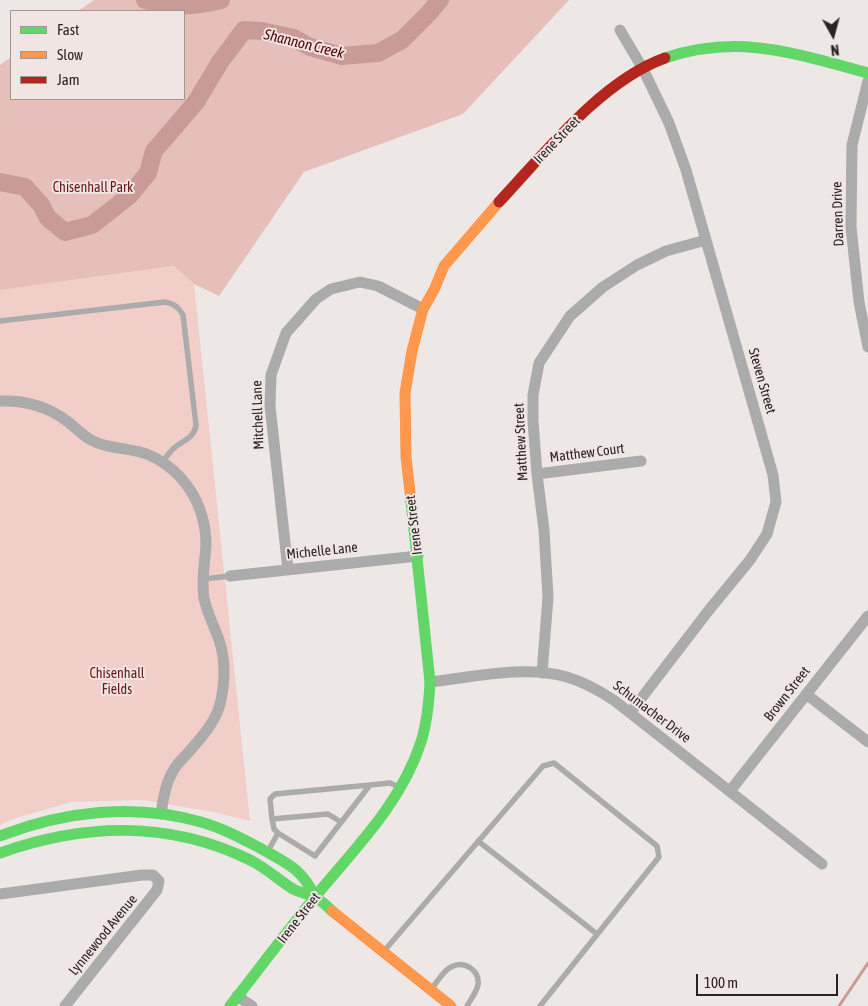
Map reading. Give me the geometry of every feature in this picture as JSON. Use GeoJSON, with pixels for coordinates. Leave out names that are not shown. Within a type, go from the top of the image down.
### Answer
{"type":"FeatureCollection","features":[{"type":"Feature","properties":{"kind":"street","name":"Steven Street"},"geometry":{"type":"LineString","coordinates":[[620,30],[643,69],[669,123],[686,170],[773,474],[776,502],[767,534],[750,560],[630,713]]}},
{"type":"Feature","properties":{"kind":"street","name":"Irene Street"},"geometry":{"type":"LineString","coordinates":[[230,1006],[315,897],[388,808],[401,788],[421,742],[427,716],[430,682],[406,457],[405,393],[412,351],[423,309],[434,290],[444,266],[491,210],[580,116],[604,96],[655,62],[684,52],[709,47],[734,46],[774,49],[868,73]]}},
{"type":"Feature","properties":{"kind":"street","name":"Darren Drive"},"geometry":{"type":"LineString","coordinates":[[868,81],[852,144],[851,218],[859,302],[868,347]]}},
{"type":"Feature","properties":{"kind":"street","name":"Matthew Street"},"geometry":{"type":"LineString","coordinates":[[542,673],[548,598],[544,530],[533,421],[533,394],[539,363],[570,316],[603,287],[637,265],[666,251],[706,240]]}},
{"type":"Feature","properties":{"kind":"street","name":"Mitchell Lane"},"geometry":{"type":"LineString","coordinates":[[288,570],[270,406],[271,375],[286,333],[316,299],[331,289],[360,282],[378,286],[423,309]]}},
{"type":"Feature","properties":{"kind":"street"},"geometry":{"type":"LineString","coordinates":[[0,401],[20,401],[36,404],[61,417],[88,439],[100,444],[134,450],[163,461],[191,488],[202,514],[206,544],[202,579],[204,598],[221,647],[225,678],[221,703],[211,725],[173,770],[166,787],[161,814]]}},
{"type":"Feature","properties":{"kind":"street","name":"Matthew Court"},"geometry":{"type":"LineString","coordinates":[[537,474],[641,462]]}},
{"type":"Feature","properties":{"kind":"street","name":"Michelle Lane"},"geometry":{"type":"LineString","coordinates":[[230,576],[418,556]]}},
{"type":"Feature","properties":{"kind":"street","name":"Brown Street"},"geometry":{"type":"LineString","coordinates":[[730,791],[868,616]]}},
{"type":"Feature","properties":{"kind":"street","name":"Schumacher Drive"},"geometry":{"type":"LineString","coordinates":[[430,682],[516,672],[542,673],[567,677],[584,683],[630,713],[822,864]]}},
{"type":"Feature","properties":{"kind":"street"},"geometry":{"type":"LineString","coordinates":[[806,694],[868,742]]}},
{"type":"Feature","properties":{"kind":"street"},"geometry":{"type":"LineString","coordinates":[[0,836],[43,821],[81,814],[127,812],[161,814],[201,822],[233,835],[267,853],[304,878],[315,897]]}},
{"type":"Feature","properties":{"kind":"street"},"geometry":{"type":"LineString","coordinates":[[0,853],[44,838],[83,831],[126,829],[148,831],[198,841],[234,854],[265,869],[297,891],[315,897],[451,1006]]}},
{"type":"Feature","properties":{"kind":"street","name":"Lynnewood Avenue"},"geometry":{"type":"LineString","coordinates":[[0,894],[142,875],[153,876],[158,881],[158,890],[65,1006]]}},
{"type":"Feature","properties":{"kind":"street"},"geometry":{"type":"LineString","coordinates":[[238,996],[252,1006]]}},
{"type":"Feature","properties":{"kind":"lane"},"geometry":{"type":"LineString","coordinates":[[0,320],[165,302],[178,307],[183,315],[196,425],[195,432],[190,438],[175,447],[163,461]]}},
{"type":"Feature","properties":{"kind":"lane"},"geometry":{"type":"LineString","coordinates":[[202,579],[230,576]]}},
{"type":"Feature","properties":{"kind":"lane"},"geometry":{"type":"LineString","coordinates":[[383,952],[542,766],[554,763],[657,846],[659,857],[540,1006]]}},
{"type":"Feature","properties":{"kind":"lane"},"geometry":{"type":"LineString","coordinates":[[370,785],[315,856],[274,829],[270,798],[275,794],[390,783],[401,788]]}},
{"type":"Feature","properties":{"kind":"lane"},"geometry":{"type":"LineString","coordinates":[[272,819],[328,814],[341,822]]}},
{"type":"Feature","properties":{"kind":"lane"},"geometry":{"type":"LineString","coordinates":[[267,853],[278,833]]}},
{"type":"Feature","properties":{"kind":"lane"},"geometry":{"type":"LineString","coordinates":[[478,841],[597,934]]}},
{"type":"Feature","properties":{"kind":"lane"},"geometry":{"type":"LineString","coordinates":[[430,990],[446,970],[461,964],[467,966],[477,975],[478,982],[476,991],[467,1006]]}},
{"type":"Feature","properties":{"kind":"green space","name":"Chisenhall Park"},"geometry":{"type":"Polygon","coordinates":[[[94,0],[569,0],[463,114],[304,172],[219,296],[194,284],[174,266],[0,290],[0,65],[10,58],[10,100],[185,100],[185,10],[79,10],[94,0]]]}},
{"type":"Feature","properties":{"kind":"green space","name":"Chisenhall Fields"},"geometry":{"type":"Polygon","coordinates":[[[175,266],[194,284],[250,821],[213,812],[142,800],[71,802],[13,819],[0,825],[0,290],[175,266]]]}},
{"type":"Feature","properties":{"kind":"waterway"},"geometry":{"type":"LineString","coordinates":[[145,0],[183,6],[221,0]]}},
{"type":"Feature","properties":{"kind":"waterway","name":"Shannon Creek"},"geometry":{"type":"LineString","coordinates":[[0,182],[25,187],[41,205],[48,218],[65,232],[92,225],[129,196],[148,173],[154,151],[196,102],[220,62],[244,30],[262,31],[294,38],[310,47],[342,56],[378,53],[402,40],[440,0]]}},
{"type":"Feature","properties":{"kind":"waterway"},"geometry":{"type":"LineString","coordinates":[[839,1006],[868,963]]}},
{"type":"Feature","properties":{"kind":"traffic: fast"},"geometry":{"type":"LineString","coordinates":[[665,58],[718,47],[743,47],[792,53],[868,73]]}},
{"type":"Feature","properties":{"kind":"traffic: fast"},"geometry":{"type":"LineString","coordinates":[[230,1006],[389,806],[401,786],[421,742],[425,727],[430,682],[411,501]]}},
{"type":"Feature","properties":{"kind":"traffic: fast"},"geometry":{"type":"LineString","coordinates":[[0,836],[24,827],[99,812],[125,811],[176,816],[224,830],[278,858],[305,879],[315,897]]}},
{"type":"Feature","properties":{"kind":"traffic: fast"},"geometry":{"type":"LineString","coordinates":[[0,853],[32,843],[95,832],[127,830],[190,838],[252,861],[293,889],[319,900],[332,911]]}},
{"type":"Feature","properties":{"kind":"traffic: slow"},"geometry":{"type":"LineString","coordinates":[[411,501],[406,457],[405,393],[412,351],[423,309],[434,290],[444,266],[499,202]]}},
{"type":"Feature","properties":{"kind":"traffic: slow"},"geometry":{"type":"LineString","coordinates":[[332,911],[451,1006]]}},
{"type":"Feature","properties":{"kind":"traffic: jam"},"geometry":{"type":"LineString","coordinates":[[499,202],[575,120],[596,101],[641,69],[665,58]]}}]}
